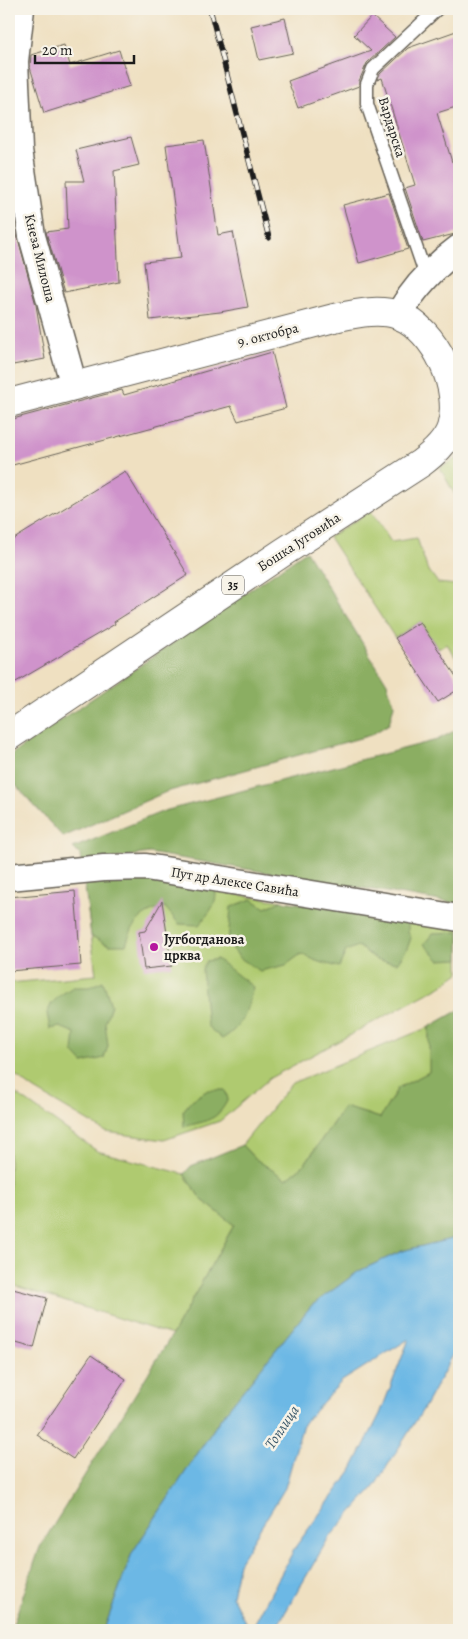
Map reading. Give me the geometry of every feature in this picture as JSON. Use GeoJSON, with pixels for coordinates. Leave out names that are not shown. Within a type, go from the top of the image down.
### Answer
{"type":"FeatureCollection","features":[{"type":"Feature","properties":{"kind":"main road","name":"9. октобра"},"geometry":{"type":"LineString","coordinates":[[9,403],[340,316],[384,312],[398,315],[410,321],[436,349],[445,365],[451,383],[453,400],[453,437]]}},
{"type":"Feature","properties":{"kind":"main road","name":"Бошка Југовића"},"geometry":{"type":"LineString","coordinates":[[9,736],[282,553],[421,463],[453,437]]}},
{"type":"Feature","properties":{"kind":"street","name":"Кнеза Милоша"},"geometry":{"type":"LineString","coordinates":[[21,9],[15,61],[19,150],[32,236],[74,386]]}},
{"type":"Feature","properties":{"kind":"street"},"geometry":{"type":"LineString","coordinates":[[398,315],[408,297],[426,276],[459,248]]}},
{"type":"Feature","properties":{"kind":"street","name":"Пут др Алексе Савића"},"geometry":{"type":"LineString","coordinates":[[9,877],[104,868],[146,867],[459,918]]}},
{"type":"Feature","properties":{"kind":"lane","name":"Вардарска"},"geometry":{"type":"LineString","coordinates":[[426,276],[367,104],[366,84],[373,68],[436,9]]}},
{"type":"Feature","properties":{"kind":"green space"},"geometry":{"type":"Polygon","coordinates":[[[459,457],[459,502],[440,468],[459,457]]]}},
{"type":"Feature","properties":{"kind":"green space"},"geometry":{"type":"Polygon","coordinates":[[[371,511],[391,542],[417,538],[427,568],[438,583],[459,584],[459,663],[447,644],[438,649],[420,622],[395,638],[329,537],[371,511]]]}},
{"type":"Feature","properties":{"kind":"green space"},"geometry":{"type":"Polygon","coordinates":[[[306,551],[387,683],[394,705],[389,724],[371,735],[166,792],[63,837],[9,778],[9,756],[306,551]]]}},
{"type":"Feature","properties":{"kind":"green space"},"geometry":{"type":"Polygon","coordinates":[[[456,730],[459,735],[459,904],[149,853],[81,863],[80,855],[73,848],[164,811],[437,740],[456,730]]]}},
{"type":"Feature","properties":{"kind":"green space"},"geometry":{"type":"Polygon","coordinates":[[[106,876],[459,926],[459,973],[441,986],[270,1078],[220,1121],[164,1140],[106,1132],[35,1090],[9,1071],[9,983],[96,975],[84,879],[106,876]]]}},
{"type":"Feature","properties":{"kind":"green space"},"geometry":{"type":"Polygon","coordinates":[[[106,876],[215,887],[216,898],[210,912],[199,925],[179,924],[165,907],[150,912],[140,919],[132,930],[126,945],[109,945],[91,936],[84,879],[106,876]]]}},
{"type":"Feature","properties":{"kind":"green space"},"geometry":{"type":"Polygon","coordinates":[[[252,899],[265,908],[281,901],[408,918],[408,932],[411,938],[407,949],[397,963],[377,960],[358,946],[346,951],[339,967],[319,962],[301,954],[286,965],[260,971],[240,958],[228,943],[231,907],[252,899]]]}},
{"type":"Feature","properties":{"kind":"green space"},"geometry":{"type":"Polygon","coordinates":[[[459,932],[459,959],[439,960],[424,944],[433,933],[459,932]]]}},
{"type":"Feature","properties":{"kind":"green space"},"geometry":{"type":"Polygon","coordinates":[[[217,959],[253,987],[240,1023],[222,1039],[207,1026],[202,970],[206,961],[217,959]]]}},
{"type":"Feature","properties":{"kind":"green space"},"geometry":{"type":"Polygon","coordinates":[[[103,981],[111,1005],[105,1022],[108,1046],[104,1058],[83,1063],[73,1052],[75,1033],[60,1027],[50,1029],[47,1013],[52,1003],[59,996],[73,987],[89,987],[103,981]]]}},
{"type":"Feature","properties":{"kind":"green space"},"geometry":{"type":"Polygon","coordinates":[[[459,1010],[459,1237],[402,1251],[359,1271],[311,1306],[221,1418],[132,1553],[104,1630],[11,1630],[40,1547],[172,1335],[234,1225],[201,1199],[184,1174],[191,1166],[242,1145],[254,1158],[286,1179],[304,1165],[344,1107],[380,1118],[398,1088],[429,1072],[429,1027],[459,1010]]]}},
{"type":"Feature","properties":{"kind":"green space"},"geometry":{"type":"Polygon","coordinates":[[[429,1027],[430,1072],[398,1088],[380,1118],[344,1107],[304,1165],[286,1180],[254,1158],[242,1145],[292,1083],[429,1027]]]}},
{"type":"Feature","properties":{"kind":"green space"},"geometry":{"type":"Polygon","coordinates":[[[9,1089],[97,1151],[184,1174],[201,1199],[234,1225],[172,1335],[9,1284],[9,1089]]]}},
{"type":"Feature","properties":{"kind":"green space"},"geometry":{"type":"Polygon","coordinates":[[[208,1090],[225,1090],[228,1099],[224,1107],[210,1119],[184,1127],[183,1111],[192,1100],[208,1090]]]}},
{"type":"Feature","properties":{"kind":"water","name":"Топлица"},"geometry":{"type":"Polygon","coordinates":[[[459,1237],[459,1344],[424,1408],[374,1487],[328,1539],[275,1630],[251,1630],[296,1546],[351,1471],[380,1414],[409,1339],[342,1381],[303,1424],[285,1488],[239,1563],[232,1596],[249,1630],[104,1630],[132,1553],[221,1418],[311,1306],[359,1271],[402,1251],[459,1237]]]}},
{"type":"Feature","properties":{"kind":"building"},"geometry":{"type":"Polygon","coordinates":[[[372,16],[395,37],[367,63],[359,81],[359,86],[298,108],[288,81],[371,51],[354,35],[372,16]]]}},
{"type":"Feature","properties":{"kind":"building"},"geometry":{"type":"Polygon","coordinates":[[[285,18],[293,53],[259,60],[251,26],[285,18]]]}},
{"type":"Feature","properties":{"kind":"building"},"geometry":{"type":"Polygon","coordinates":[[[459,30],[459,106],[437,113],[452,162],[459,159],[459,233],[423,242],[405,188],[415,185],[382,78],[377,80],[380,74],[408,48],[459,30]]]}},
{"type":"Feature","properties":{"kind":"building"},"geometry":{"type":"Polygon","coordinates":[[[64,45],[70,65],[119,50],[130,86],[44,113],[30,67],[31,55],[64,45]]]}},
{"type":"Feature","properties":{"kind":"building"},"geometry":{"type":"Polygon","coordinates":[[[131,137],[139,165],[114,171],[119,282],[64,293],[46,232],[68,229],[66,181],[84,181],[76,150],[131,137]]]}},
{"type":"Feature","properties":{"kind":"building"},"geometry":{"type":"Polygon","coordinates":[[[204,140],[218,235],[233,232],[248,307],[150,320],[144,262],[181,258],[166,145],[204,140]]]}},
{"type":"Feature","properties":{"kind":"building"},"geometry":{"type":"Polygon","coordinates":[[[389,193],[408,249],[359,263],[343,205],[389,193]]]}},
{"type":"Feature","properties":{"kind":"building"},"geometry":{"type":"Polygon","coordinates":[[[16,231],[36,305],[45,359],[13,365],[9,342],[9,232],[16,231]]]}},
{"type":"Feature","properties":{"kind":"building"},"geometry":{"type":"Polygon","coordinates":[[[272,352],[286,408],[238,421],[231,406],[9,466],[9,420],[122,390],[124,395],[272,352]]]}},
{"type":"Feature","properties":{"kind":"building"},"geometry":{"type":"Polygon","coordinates":[[[125,471],[188,575],[114,622],[115,624],[9,686],[9,542],[125,471]]]}},
{"type":"Feature","properties":{"kind":"building"},"geometry":{"type":"Polygon","coordinates":[[[420,622],[459,681],[459,689],[438,702],[395,638],[420,622]]]}},
{"type":"Feature","properties":{"kind":"building"},"geometry":{"type":"Polygon","coordinates":[[[75,891],[81,965],[9,971],[9,897],[75,891]]]}},
{"type":"Feature","properties":{"kind":"building","name":"Југбогданова црква"},"geometry":{"type":"Polygon","coordinates":[[[162,901],[172,966],[144,969],[139,932],[145,931],[162,901]]]}},
{"type":"Feature","properties":{"kind":"building"},"geometry":{"type":"Polygon","coordinates":[[[9,1288],[47,1298],[34,1348],[9,1341],[9,1288]]]}},
{"type":"Feature","properties":{"kind":"building"},"geometry":{"type":"Polygon","coordinates":[[[91,1355],[126,1379],[73,1459],[37,1435],[91,1355]]]}},
{"type":"Feature","properties":{"kind":"railway"},"geometry":{"type":"LineString","coordinates":[[210,9],[269,238]]}},
{"type":"Feature","properties":{"kind":"place","name":"Југбогданова црква"},"geometry":{"type":"Point","coordinates":[154,947]}}]}
